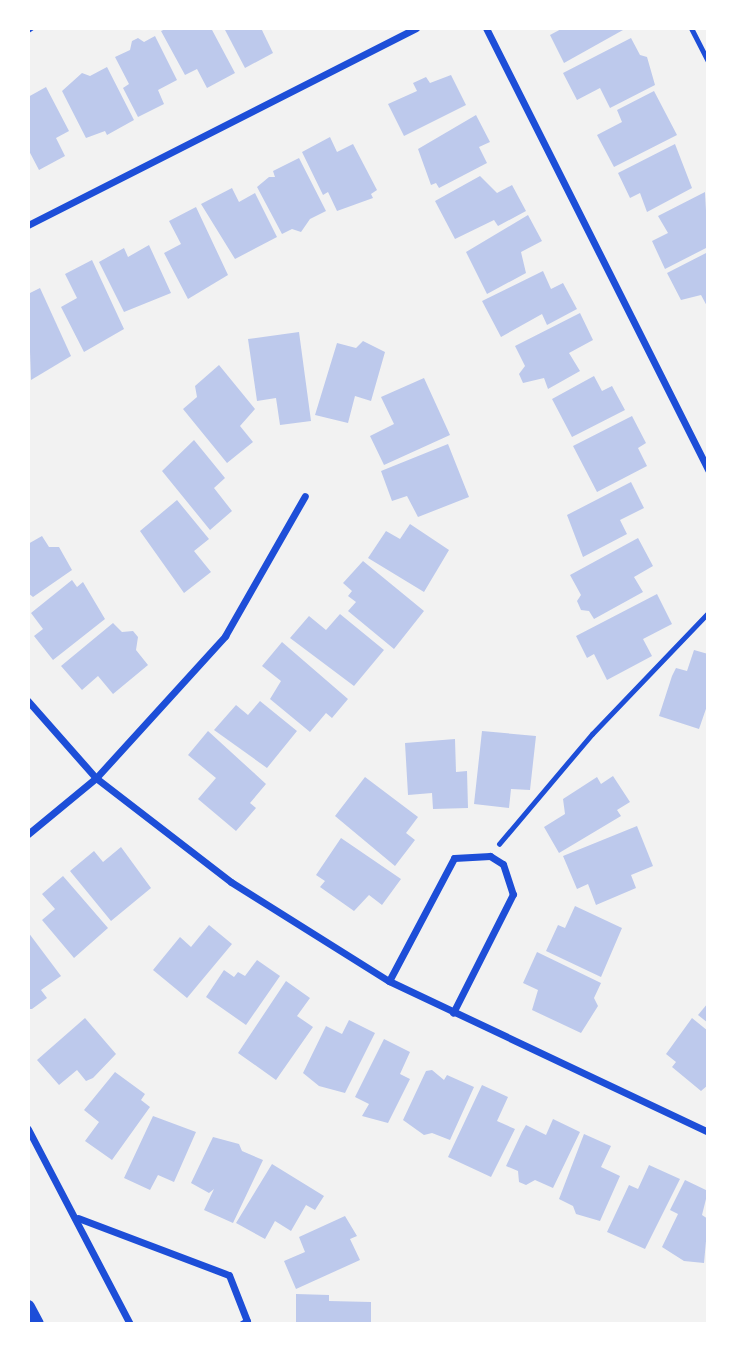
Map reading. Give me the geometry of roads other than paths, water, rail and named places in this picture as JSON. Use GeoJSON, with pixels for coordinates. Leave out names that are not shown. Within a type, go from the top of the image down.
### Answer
{"type":"FeatureCollection","features":[{"type":"Feature","properties":{"kind":"main road"},"geometry":{"type":"LineString","coordinates":[[28,1307],[37,1324]]}},
{"type":"Feature","properties":{"kind":"street"},"geometry":{"type":"LineString","coordinates":[[28,225],[415,28]]}},
{"type":"Feature","properties":{"kind":"street"},"geometry":{"type":"LineString","coordinates":[[486,28],[708,470]]}},
{"type":"Feature","properties":{"kind":"street"},"geometry":{"type":"LineString","coordinates":[[28,834],[96,778],[225,636],[305,496]]}},
{"type":"Feature","properties":{"kind":"street"},"geometry":{"type":"LineString","coordinates":[[28,701],[96,778],[231,882],[389,981],[708,1132]]}},
{"type":"Feature","properties":{"kind":"street"},"geometry":{"type":"LineString","coordinates":[[389,981],[454,858],[490,856],[503,864],[513,894],[453,1013]]}},
{"type":"Feature","properties":{"kind":"street"},"geometry":{"type":"LineString","coordinates":[[28,1129],[77,1217],[130,1324]]}},
{"type":"Feature","properties":{"kind":"street"},"geometry":{"type":"LineString","coordinates":[[77,1217],[229,1275],[247,1321],[242,1324]]}},
{"type":"Feature","properties":{"kind":"lane"},"geometry":{"type":"LineString","coordinates":[[691,28],[708,61]]}}]}
